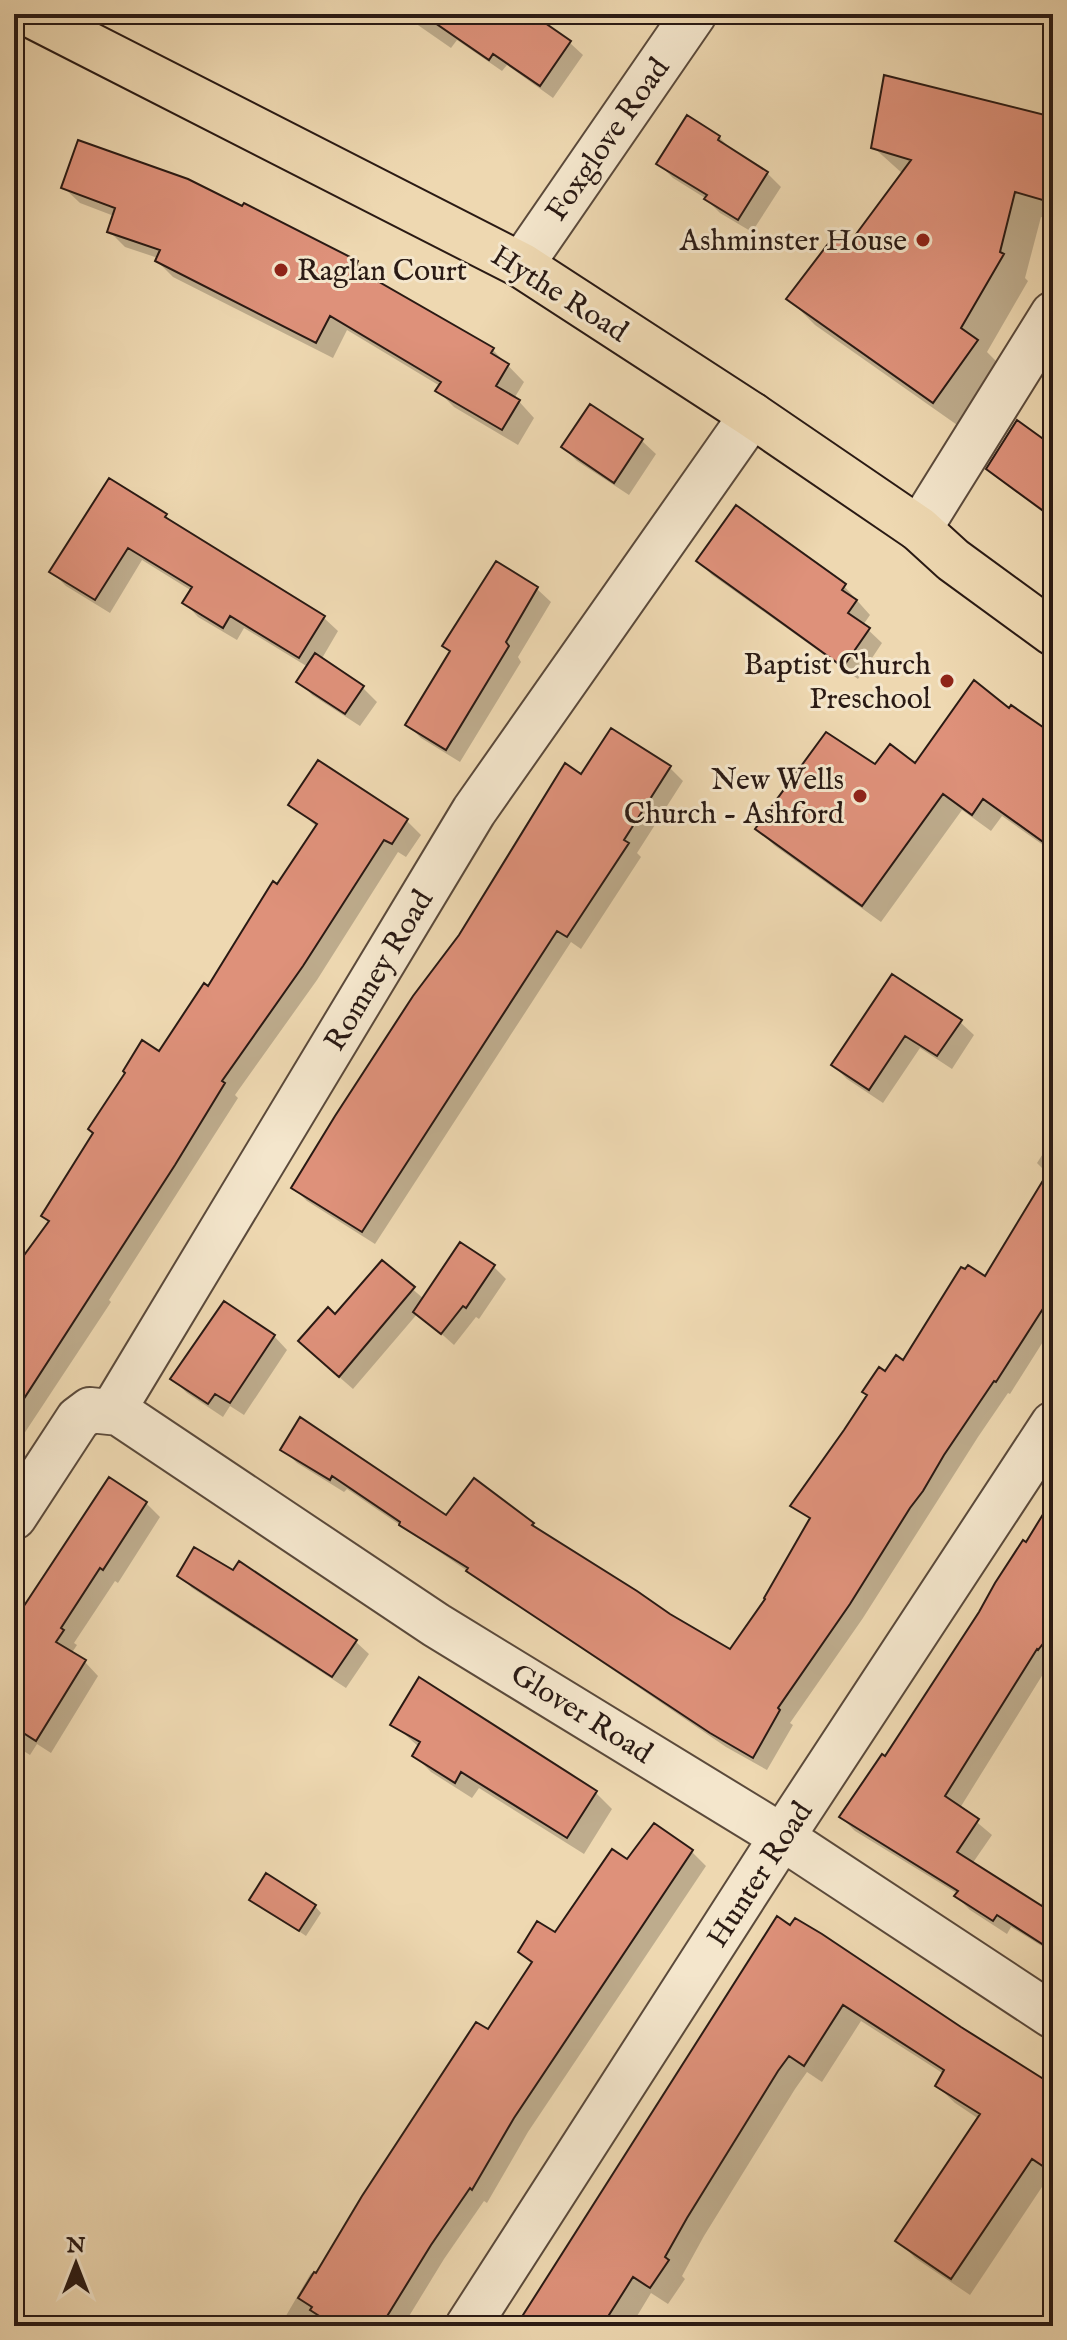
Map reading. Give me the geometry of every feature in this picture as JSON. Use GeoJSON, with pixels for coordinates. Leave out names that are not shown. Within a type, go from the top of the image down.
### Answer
{"type":"FeatureCollection","features":[{"type":"Feature","properties":{"kind":"main road","name":"Hythe Road"},"geometry":{"type":"LineString","coordinates":[[38,18],[521,265],[752,415],[919,529],[953,560],[1053,633]]}},
{"type":"Feature","properties":{"kind":"street","name":"Foxglove Road"},"geometry":{"type":"LineString","coordinates":[[521,265],[694,14]]}},
{"type":"Feature","properties":{"kind":"street"},"geometry":{"type":"LineString","coordinates":[[919,529],[1053,314]]}},
{"type":"Feature","properties":{"kind":"street","name":"Romney Road"},"geometry":{"type":"LineString","coordinates":[[112,1412],[474,811],[752,415]]}},
{"type":"Feature","properties":{"kind":"street"},"geometry":{"type":"LineString","coordinates":[[14,1517],[78,1419],[90,1410],[112,1412]]}},
{"type":"Feature","properties":{"kind":"street","name":"Glover Road"},"geometry":{"type":"LineString","coordinates":[[112,1412],[119,1413],[436,1625],[782,1837],[1053,2016]]}},
{"type":"Feature","properties":{"kind":"street","name":"Hunter Road"},"geometry":{"type":"LineString","coordinates":[[468,2326],[782,1837],[1053,1424]]}},
{"type":"Feature","properties":{"kind":"building"},"geometry":{"type":"Polygon","coordinates":[[[422,14],[532,14],[571,41],[540,86],[493,54],[489,60],[422,14]]]}},
{"type":"Feature","properties":{"kind":"building","name":"Ashminster House"},"geometry":{"type":"Polygon","coordinates":[[[884,75],[1053,117],[1053,203],[1015,192],[1000,252],[1004,254],[961,328],[978,340],[933,403],[786,299],[834,236],[848,245],[911,160],[871,148],[884,75]]]}},
{"type":"Feature","properties":{"kind":"building"},"geometry":{"type":"Polygon","coordinates":[[[687,115],[720,136],[718,140],[768,172],[738,220],[704,199],[707,195],[656,164],[687,115]]]}},
{"type":"Feature","properties":{"kind":"building"},"geometry":{"type":"Polygon","coordinates":[[[78,140],[188,179],[242,206],[244,203],[358,261],[355,268],[494,348],[491,353],[509,364],[496,386],[520,400],[502,430],[435,391],[441,382],[330,316],[316,343],[155,261],[160,250],[107,232],[115,208],[61,188],[78,140]]]}},
{"type":"Feature","properties":{"kind":"building"},"geometry":{"type":"Polygon","coordinates":[[[590,404],[643,439],[614,483],[561,447],[590,404]]]}},
{"type":"Feature","properties":{"kind":"building"},"geometry":{"type":"Polygon","coordinates":[[[1017,420],[1053,446],[1053,518],[986,469],[1017,420]]]}},
{"type":"Feature","properties":{"kind":"building"},"geometry":{"type":"Polygon","coordinates":[[[109,478],[167,514],[165,517],[325,616],[299,658],[230,616],[223,628],[182,603],[192,587],[128,548],[95,600],[49,572],[109,478]]]}},
{"type":"Feature","properties":{"kind":"building"},"geometry":{"type":"Polygon","coordinates":[[[736,505],[846,584],[842,590],[857,600],[848,613],[870,628],[843,667],[696,561],[736,505]]]}},
{"type":"Feature","properties":{"kind":"building"},"geometry":{"type":"Polygon","coordinates":[[[496,561],[538,587],[506,642],[509,646],[446,750],[405,725],[450,651],[442,646],[496,561]]]}},
{"type":"Feature","properties":{"kind":"building"},"geometry":{"type":"Polygon","coordinates":[[[315,653],[364,686],[345,714],[296,682],[315,653]]]}},
{"type":"Feature","properties":{"kind":"building","name":"New Wells Church - Ashford"},"geometry":{"type":"Polygon","coordinates":[[[974,680],[1009,708],[1011,705],[1053,734],[1053,849],[983,799],[972,815],[943,794],[862,906],[755,829],[826,732],[875,764],[890,744],[915,763],[974,680]]]}},
{"type":"Feature","properties":{"kind":"building"},"geometry":{"type":"Polygon","coordinates":[[[611,728],[671,766],[624,840],[629,843],[567,937],[557,931],[362,1232],[291,1188],[413,996],[459,935],[565,763],[581,774],[611,728]]]}},
{"type":"Feature","properties":{"kind":"building"},"geometry":{"type":"Polygon","coordinates":[[[318,760],[408,819],[392,844],[384,840],[303,966],[222,1081],[225,1083],[175,1165],[14,1414],[14,1269],[49,1221],[41,1216],[93,1133],[88,1129],[125,1073],[123,1071],[142,1040],[159,1051],[204,983],[208,986],[273,881],[277,884],[317,824],[288,805],[318,760]]]}},
{"type":"Feature","properties":{"kind":"building"},"geometry":{"type":"Polygon","coordinates":[[[892,974],[962,1020],[937,1056],[905,1036],[869,1090],[831,1065],[892,974]]]}},
{"type":"Feature","properties":{"kind":"building"},"geometry":{"type":"Polygon","coordinates":[[[1053,1164],[1053,1293],[944,1455],[850,1604],[778,1708],[780,1710],[753,1758],[710,1733],[466,1571],[468,1568],[399,1525],[400,1522],[332,1476],[330,1480],[280,1450],[300,1417],[446,1515],[474,1478],[534,1523],[532,1525],[730,1649],[765,1599],[810,1518],[790,1506],[867,1395],[862,1392],[879,1367],[885,1371],[896,1355],[903,1360],[961,1267],[965,1269],[968,1265],[985,1276],[1053,1164]]]}},
{"type":"Feature","properties":{"kind":"building"},"geometry":{"type":"Polygon","coordinates":[[[460,1242],[495,1265],[466,1308],[463,1306],[441,1334],[413,1312],[460,1242]]]}},
{"type":"Feature","properties":{"kind":"building"},"geometry":{"type":"Polygon","coordinates":[[[382,1260],[415,1287],[339,1377],[298,1341],[328,1307],[335,1314],[382,1260]]]}},
{"type":"Feature","properties":{"kind":"building"},"geometry":{"type":"Polygon","coordinates":[[[224,1301],[275,1335],[230,1403],[215,1394],[208,1404],[170,1379],[224,1301]]]}},
{"type":"Feature","properties":{"kind":"building"},"geometry":{"type":"Polygon","coordinates":[[[109,1477],[147,1502],[61,1628],[64,1630],[56,1642],[86,1660],[36,1741],[14,1727],[14,1621],[109,1477]]]}},
{"type":"Feature","properties":{"kind":"building"},"geometry":{"type":"Polygon","coordinates":[[[1053,1498],[1053,1631],[1037,1649],[945,1796],[979,1819],[957,1852],[1053,1913],[1053,1951],[997,1915],[993,1921],[954,1896],[958,1891],[839,1817],[882,1754],[885,1756],[1053,1498]]]}},
{"type":"Feature","properties":{"kind":"building"},"geometry":{"type":"Polygon","coordinates":[[[194,1547],[233,1570],[239,1561],[357,1640],[332,1677],[177,1576],[194,1547]]]}},
{"type":"Feature","properties":{"kind":"building"},"geometry":{"type":"Polygon","coordinates":[[[419,1677],[597,1791],[567,1838],[461,1772],[455,1783],[412,1756],[420,1742],[390,1725],[419,1677]]]}},
{"type":"Feature","properties":{"kind":"building"},"geometry":{"type":"Polygon","coordinates":[[[654,1823],[693,1850],[514,2118],[472,2190],[470,2188],[431,2245],[381,2326],[335,2326],[310,2310],[312,2307],[298,2298],[476,2022],[488,2029],[532,1962],[518,1952],[537,1921],[555,1932],[612,1849],[627,1859],[654,1823]]]}},
{"type":"Feature","properties":{"kind":"building"},"geometry":{"type":"Polygon","coordinates":[[[266,1873],[316,1905],[299,1931],[249,1900],[266,1873]]]}},
{"type":"Feature","properties":{"kind":"building"},"geometry":{"type":"Polygon","coordinates":[[[777,1916],[790,1925],[795,1918],[822,1934],[1053,2085],[1053,2173],[1032,2159],[951,2279],[895,2241],[980,2114],[935,2086],[944,2070],[843,2005],[804,2066],[789,2056],[778,2071],[687,2218],[665,2257],[669,2260],[650,2288],[633,2277],[602,2326],[516,2326],[777,1916]]]}},
{"type":"Feature","properties":{"kind":"place","name":"Ashminster House"},"geometry":{"type":"Point","coordinates":[923,240]}},
{"type":"Feature","properties":{"kind":"place","name":"Raglan Court"},"geometry":{"type":"Point","coordinates":[281,270]}},
{"type":"Feature","properties":{"kind":"place","name":"Baptist Church Preschool"},"geometry":{"type":"Point","coordinates":[947,681]}},
{"type":"Feature","properties":{"kind":"place","name":"New Wells Church - Ashford"},"geometry":{"type":"Point","coordinates":[860,796]}}]}
